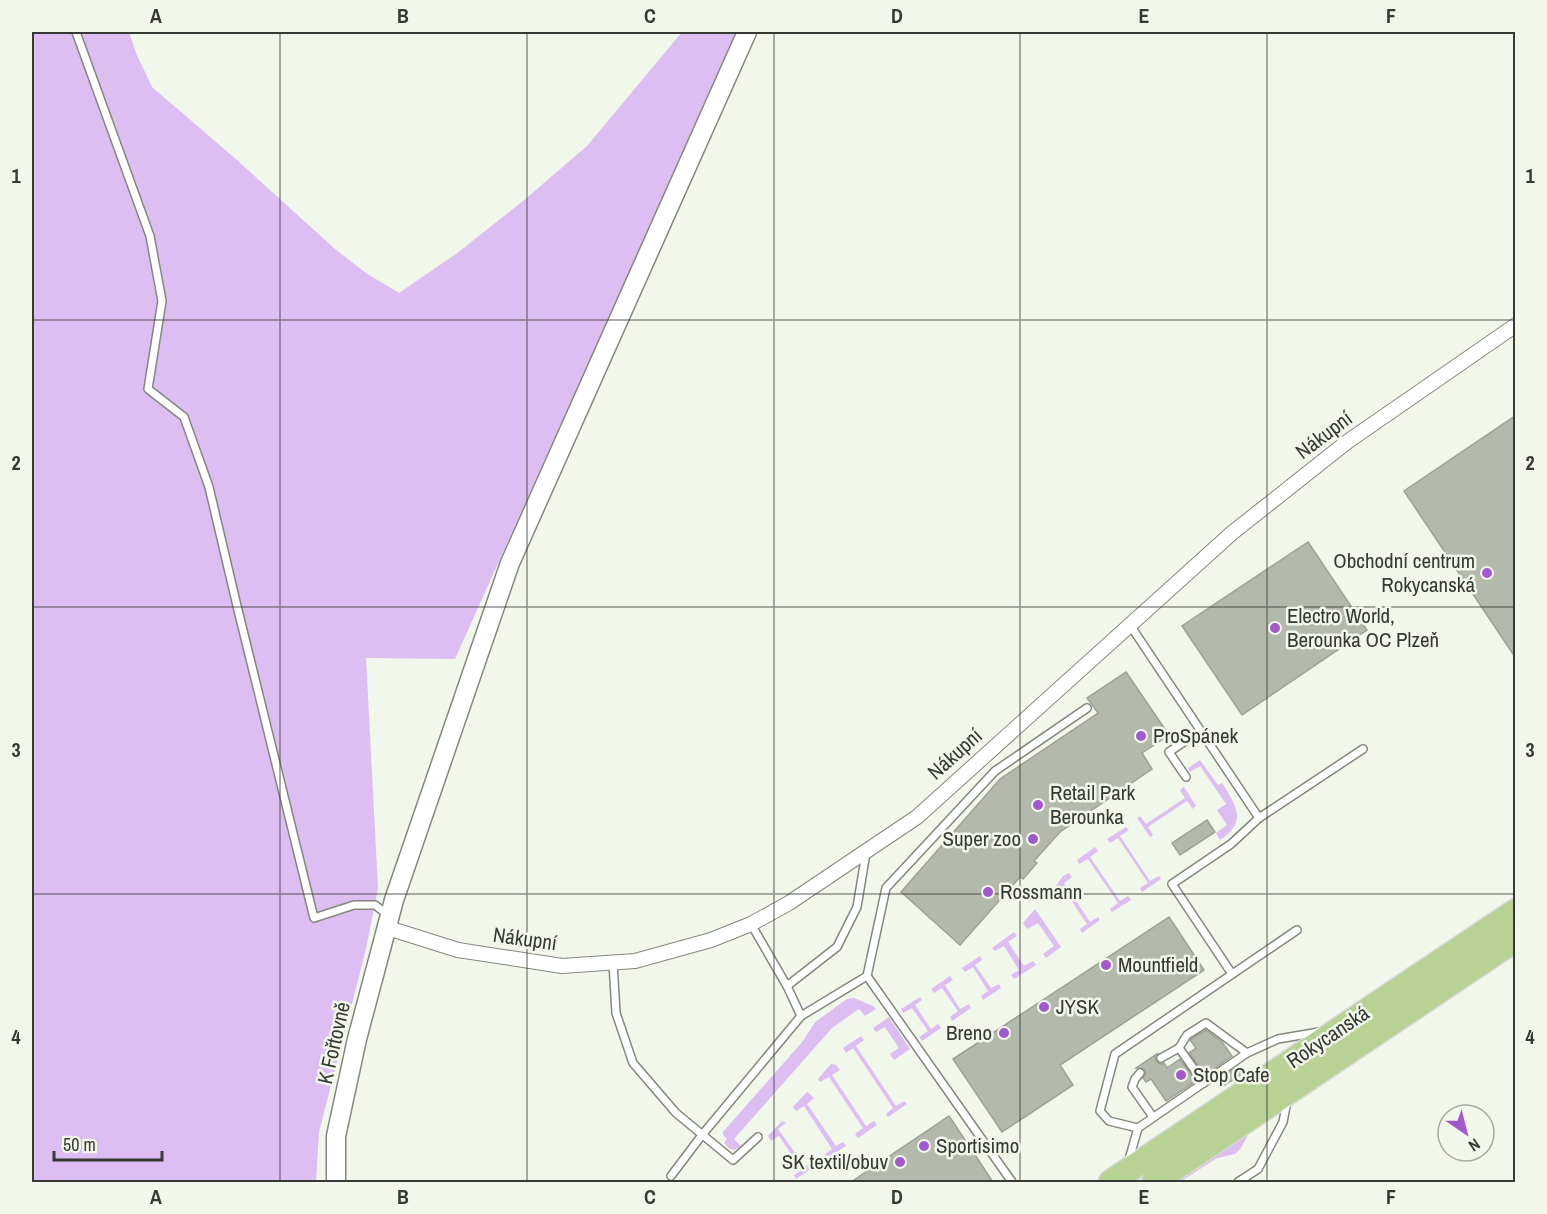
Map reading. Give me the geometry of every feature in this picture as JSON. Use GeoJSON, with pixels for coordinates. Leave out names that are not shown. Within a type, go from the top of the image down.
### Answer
{"type":"FeatureCollection","features":[{"type":"Feature","properties":{"kind":"highway","name":"Rokycanská"},"geometry":{"type":"LineString","coordinates":[[1118,1177],[1515,911]]}},
{"type":"Feature","properties":{"kind":"highway","name":"Rokycanská"},"geometry":{"type":"LineString","coordinates":[[1154,1182],[1515,939]]}},
{"type":"Feature","properties":{"kind":"street","name":"K Fořtovně"},"geometry":{"type":"LineString","coordinates":[[336,1182],[336,1136],[357,1039],[398,889],[510,563],[747,32]]}},
{"type":"Feature","properties":{"kind":"street","name":"Nákupní"},"geometry":{"type":"LineString","coordinates":[[389,922],[458,950],[562,966],[635,961],[711,939],[751,924],[789,903],[917,817],[1240,526],[1347,442],[1515,325]]}},
{"type":"Feature","properties":{"kind":"lane"},"geometry":{"type":"LineString","coordinates":[[76,32],[150,236],[162,301],[148,389],[184,417],[209,487],[314,918],[354,905],[375,905],[389,922]]}},
{"type":"Feature","properties":{"kind":"lane"},"geometry":{"type":"LineString","coordinates":[[1131,625],[1259,818]]}},
{"type":"Feature","properties":{"kind":"lane"},"geometry":{"type":"LineString","coordinates":[[671,1176],[801,1016],[867,976],[886,888],[995,771],[1087,708]]}},
{"type":"Feature","properties":{"kind":"lane"},"geometry":{"type":"LineString","coordinates":[[1186,777],[1169,752],[1200,731]]}},
{"type":"Feature","properties":{"kind":"lane"},"geometry":{"type":"LineString","coordinates":[[1232,974],[1172,884],[1231,844],[1259,818],[1363,749]]}},
{"type":"Feature","properties":{"kind":"lane"},"geometry":{"type":"LineString","coordinates":[[787,986],[837,947],[856,907],[866,851]]}},
{"type":"Feature","properties":{"kind":"lane"},"geometry":{"type":"LineString","coordinates":[[751,924],[787,986],[801,1016]]}},
{"type":"Feature","properties":{"kind":"lane"},"geometry":{"type":"LineString","coordinates":[[1138,1128],[1109,1121],[1100,1111],[1115,1054],[1297,930]]}},
{"type":"Feature","properties":{"kind":"lane"},"geometry":{"type":"LineString","coordinates":[[613,963],[616,1012],[633,1063],[676,1113],[733,1160],[758,1137]]}},
{"type":"Feature","properties":{"kind":"lane"},"geometry":{"type":"LineString","coordinates":[[867,976],[1012,1182]]}},
{"type":"Feature","properties":{"kind":"lane"},"geometry":{"type":"LineString","coordinates":[[1161,1058],[1179,1048],[1187,1035],[1206,1023],[1247,1053]]}},
{"type":"Feature","properties":{"kind":"lane"},"geometry":{"type":"LineString","coordinates":[[1118,1177],[1138,1128],[1247,1053],[1278,1039],[1340,1029]]}},
{"type":"Feature","properties":{"kind":"lane"},"geometry":{"type":"LineString","coordinates":[[1179,1048],[1204,1083]]}},
{"type":"Feature","properties":{"kind":"lane"},"geometry":{"type":"LineString","coordinates":[[1140,1073],[1132,1087],[1153,1117]]}},
{"type":"Feature","properties":{"kind":"lane"},"geometry":{"type":"LineString","coordinates":[[1238,1182],[1258,1169],[1283,1122],[1288,1092]]}},
{"type":"Feature","properties":{"kind":"shaded area"},"geometry":{"type":"Polygon","coordinates":[[[32,32],[129,32],[152,87],[335,249],[366,273],[399,293],[456,254],[587,146],[682,32],[737,32],[455,659],[366,658],[378,888],[366,949],[319,1132],[316,1182],[32,1182],[32,32]]]}},
{"type":"Feature","properties":{"kind":"shaded area"},"geometry":{"type":"Polygon","coordinates":[[[1200,760],[1218,785],[1222,783],[1237,813],[1234,827],[1220,840],[1216,833],[1227,825],[1217,810],[1226,804],[1200,766],[1190,772],[1188,768],[1200,760]]]}},
{"type":"Feature","properties":{"kind":"shaded area"},"geometry":{"type":"Polygon","coordinates":[[[1184,787],[1196,806],[1193,809],[1187,801],[1148,827],[1153,835],[1150,837],[1137,818],[1140,816],[1146,824],[1185,798],[1180,790],[1184,787]]]}},
{"type":"Feature","properties":{"kind":"shaded area"},"geometry":{"type":"Polygon","coordinates":[[[1126,827],[1129,830],[1120,836],[1150,881],[1159,876],[1161,879],[1142,892],[1140,888],[1148,883],[1118,838],[1110,843],[1107,839],[1126,827]]]}},
{"type":"Feature","properties":{"kind":"shaded area"},"geometry":{"type":"Polygon","coordinates":[[[1095,847],[1098,851],[1090,857],[1120,901],[1128,896],[1131,900],[1112,912],[1110,909],[1118,903],[1088,859],[1079,864],[1077,860],[1095,847]]]}},
{"type":"Feature","properties":{"kind":"shaded area"},"geometry":{"type":"Polygon","coordinates":[[[1069,873],[1072,877],[1064,883],[1090,922],[1098,917],[1100,920],[1082,933],[1080,929],[1087,924],[1063,888],[1055,893],[1053,890],[1063,876],[1069,873]]]}},
{"type":"Feature","properties":{"kind":"shaded area"},"geometry":{"type":"Polygon","coordinates":[[[1035,909],[1061,947],[1046,958],[1043,954],[1054,946],[1038,923],[1027,929],[1023,923],[1035,909]]]}},
{"type":"Feature","properties":{"kind":"shaded area"},"geometry":{"type":"Polygon","coordinates":[[[1014,932],[1017,936],[1008,942],[1024,966],[1033,961],[1036,965],[1014,979],[1011,975],[1019,970],[1004,946],[995,951],[992,948],[1014,932]]]}},
{"type":"Feature","properties":{"kind":"shaded area"},"geometry":{"type":"Polygon","coordinates":[[[980,956],[982,960],[975,965],[991,988],[999,984],[1001,988],[983,1000],[981,996],[988,991],[973,967],[965,972],[962,968],[980,956]]]}},
{"type":"Feature","properties":{"kind":"shaded area"},"geometry":{"type":"Polygon","coordinates":[[[950,976],[953,980],[945,985],[960,1009],[969,1004],[971,1008],[952,1021],[950,1017],[958,1011],[942,988],[934,993],[931,989],[950,976]]]}},
{"type":"Feature","properties":{"kind":"shaded area"},"geometry":{"type":"Polygon","coordinates":[[[920,997],[922,1000],[915,1005],[931,1029],[938,1024],[941,1028],[922,1041],[919,1037],[928,1031],[912,1008],[903,1013],[901,1009],[920,997]]]}},
{"type":"Feature","properties":{"kind":"shaded area"},"geometry":{"type":"Polygon","coordinates":[[[854,998],[876,1009],[865,1016],[859,1009],[832,1028],[734,1139],[741,1146],[735,1150],[730,1149],[724,1143],[727,1139],[723,1132],[803,1041],[815,1022],[847,999],[854,998]]]}},
{"type":"Feature","properties":{"kind":"shaded area"},"geometry":{"type":"Polygon","coordinates":[[[889,1017],[910,1049],[894,1060],[890,1054],[899,1048],[885,1027],[876,1032],[873,1028],[889,1017]]]}},
{"type":"Feature","properties":{"kind":"shaded area"},"geometry":{"type":"Polygon","coordinates":[[[861,1036],[864,1040],[856,1046],[896,1106],[904,1101],[907,1104],[888,1117],[886,1114],[893,1108],[853,1048],[846,1053],[843,1048],[861,1036]]]}},
{"type":"Feature","properties":{"kind":"shaded area"},"geometry":{"type":"Polygon","coordinates":[[[831,1064],[836,1065],[840,1070],[832,1075],[866,1126],[874,1121],[877,1125],[858,1138],[855,1134],[863,1128],[829,1077],[820,1082],[818,1079],[831,1064]]]}},
{"type":"Feature","properties":{"kind":"shaded area"},"geometry":{"type":"Polygon","coordinates":[[[807,1092],[814,1098],[807,1104],[836,1146],[843,1142],[846,1146],[827,1158],[825,1154],[832,1149],[804,1106],[796,1111],[793,1107],[807,1092]]]}},
{"type":"Feature","properties":{"kind":"shaded area"},"geometry":{"type":"Polygon","coordinates":[[[782,1121],[786,1123],[778,1129],[805,1167],[813,1162],[815,1166],[796,1179],[794,1175],[802,1170],[779,1136],[771,1141],[768,1136],[782,1121]]]}},
{"type":"Feature","properties":{"kind":"shaded area"},"geometry":{"type":"Polygon","coordinates":[[[1250,1131],[1235,1154],[1217,1158],[1180,1182],[1172,1182],[1250,1131]]]}},
{"type":"Feature","properties":{"kind":"building","name":"Obchodní centrum Rokycanská"},"geometry":{"type":"Polygon","coordinates":[[[1515,416],[1515,657],[1404,491],[1515,416]]]}},
{"type":"Feature","properties":{"kind":"building","name":"Electro World, Berounka OC Plzeň"},"geometry":{"type":"Polygon","coordinates":[[[1308,542],[1367,630],[1242,715],[1182,626],[1308,542]]]}},
{"type":"Feature","properties":{"kind":"building","name":"Retail Park Berounka"},"geometry":{"type":"Polygon","coordinates":[[[1126,672],[1169,735],[1142,753],[1152,769],[1060,832],[1034,861],[1037,863],[1023,879],[1020,877],[960,945],[901,892],[1000,779],[1098,713],[1087,698],[1126,672]]]}},
{"type":"Feature","properties":{"kind":"building"},"geometry":{"type":"Polygon","coordinates":[[[1207,820],[1215,832],[1180,855],[1172,843],[1207,820]]]}},
{"type":"Feature","properties":{"kind":"building"},"geometry":{"type":"Polygon","coordinates":[[[1169,917],[1204,970],[1060,1065],[1073,1085],[1002,1132],[953,1059],[1169,917]]]}},
{"type":"Feature","properties":{"kind":"building"},"geometry":{"type":"Polygon","coordinates":[[[1206,1030],[1222,1042],[1232,1056],[1205,1075],[1189,1053],[1196,1048],[1190,1040],[1206,1030]]]}},
{"type":"Feature","properties":{"kind":"building"},"geometry":{"type":"Polygon","coordinates":[[[1158,1053],[1155,1057],[1156,1061],[1160,1064],[1164,1063],[1167,1068],[1180,1059],[1196,1081],[1166,1101],[1151,1079],[1146,1082],[1143,1078],[1146,1073],[1144,1069],[1136,1068],[1158,1053]]]}},
{"type":"Feature","properties":{"kind":"building"},"geometry":{"type":"Polygon","coordinates":[[[1238,1066],[1243,1073],[1222,1087],[1217,1080],[1238,1066]]]}},
{"type":"Feature","properties":{"kind":"building"},"geometry":{"type":"Polygon","coordinates":[[[949,1116],[993,1182],[851,1182],[949,1116]]]}},
{"type":"Feature","properties":{"kind":"place","name":"Obchodní centrum Rokycanská"},"geometry":{"type":"Point","coordinates":[1487,573]}},
{"type":"Feature","properties":{"kind":"place","name":"Electro World, Berounka OC Plzeň"},"geometry":{"type":"Point","coordinates":[1275,628]}},
{"type":"Feature","properties":{"kind":"place","name":"ProSpánek"},"geometry":{"type":"Point","coordinates":[1141,736]}},
{"type":"Feature","properties":{"kind":"place","name":"Retail Park Berounka"},"geometry":{"type":"Point","coordinates":[1038,805]}},
{"type":"Feature","properties":{"kind":"place","name":"Super zoo"},"geometry":{"type":"Point","coordinates":[1033,839]}},
{"type":"Feature","properties":{"kind":"place","name":"Rossmann"},"geometry":{"type":"Point","coordinates":[988,892]}},
{"type":"Feature","properties":{"kind":"place","name":"Mountfield"},"geometry":{"type":"Point","coordinates":[1106,965]}},
{"type":"Feature","properties":{"kind":"place","name":"JYSK"},"geometry":{"type":"Point","coordinates":[1044,1007]}},
{"type":"Feature","properties":{"kind":"place","name":"Breno"},"geometry":{"type":"Point","coordinates":[1004,1033]}},
{"type":"Feature","properties":{"kind":"place","name":"Stop Cafe"},"geometry":{"type":"Point","coordinates":[1181,1075]}},
{"type":"Feature","properties":{"kind":"place","name":"Sportisimo"},"geometry":{"type":"Point","coordinates":[924,1146]}},
{"type":"Feature","properties":{"kind":"place","name":"SK textil/obuv"},"geometry":{"type":"Point","coordinates":[900,1162]}}]}
